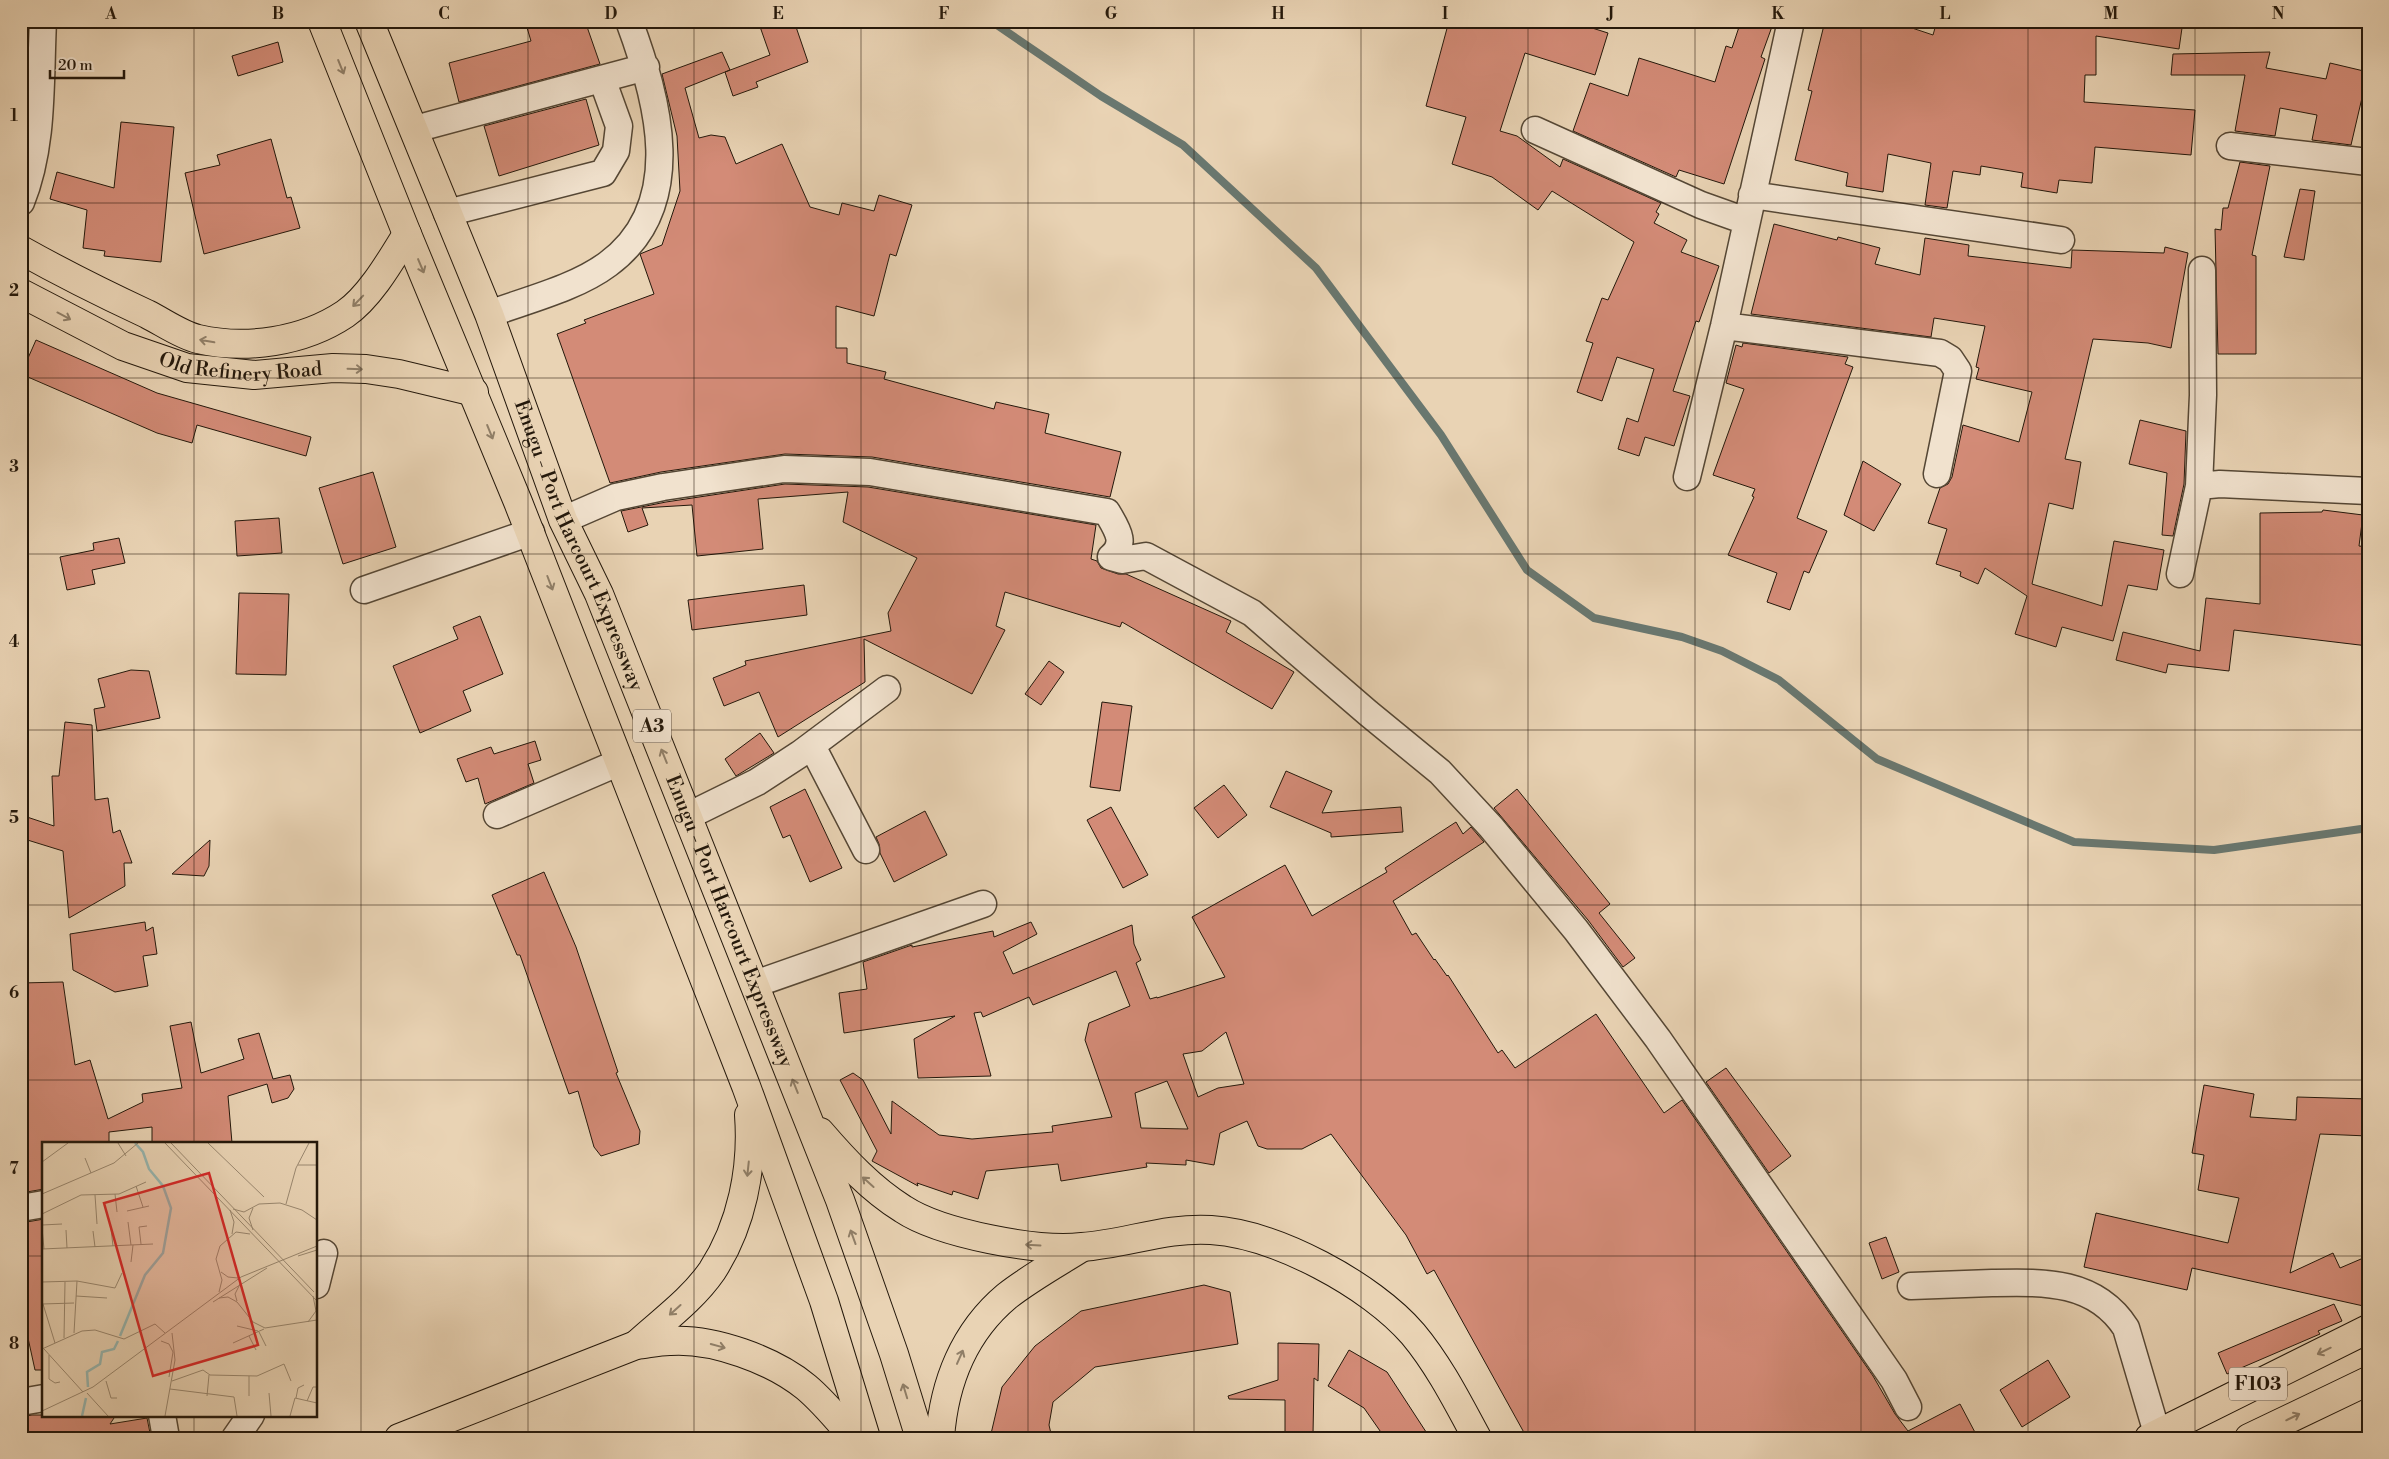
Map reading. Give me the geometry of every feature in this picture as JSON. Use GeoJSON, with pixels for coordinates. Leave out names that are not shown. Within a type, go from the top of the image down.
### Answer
{"type":"FeatureCollection","features":[{"type":"Feature","properties":{"kind":"main road","name":"Enugu - Port Harcourt Expressway"},"geometry":{"type":"LineString","coordinates":[[322,21],[407,234],[531,532],[746,1086],[824,1301],[866,1438]]}},
{"type":"Feature","properties":{"kind":"main road","name":"Enugu - Port Harcourt Expressway"},"geometry":{"type":"LineString","coordinates":[[376,23],[447,212],[489,314],[563,520],[599,594],[808,1118],[894,1354],[920,1438]]}},
{"type":"Feature","properties":{"kind":"main road","name":"Old Refinery Road"},"geometry":{"type":"LineString","coordinates":[[21,250],[66,275],[196,339],[230,344],[264,344],[313,330],[345,314],[379,279],[407,234]]}},
{"type":"Feature","properties":{"kind":"main road","name":"Old Refinery Road"},"geometry":{"type":"LineString","coordinates":[[21,293],[123,346],[187,368],[254,375],[333,368],[366,370],[399,374],[474,392]]}},
{"type":"Feature","properties":{"kind":"main road"},"geometry":{"type":"LineString","coordinates":[[636,1345],[681,1305],[711,1272],[728,1241],[741,1205],[748,1170],[750,1132],[746,1086]]}},
{"type":"Feature","properties":{"kind":"main road"},"geometry":{"type":"LineString","coordinates":[[808,1118],[842,1158],[871,1186],[905,1210],[938,1225],[975,1236],[1019,1244],[1081,1248],[1155,1234],[1211,1230],[1261,1240],[1302,1256],[1341,1276],[1380,1303],[1413,1334],[1446,1382],[1477,1438]]}},
{"type":"Feature","properties":{"kind":"main road"},"geometry":{"type":"LineString","coordinates":[[940,1438],[948,1383],[964,1348],[983,1321],[1008,1296],[1081,1248]]}},
{"type":"Feature","properties":{"kind":"main road","name":"F103"},"geometry":{"type":"LineString","coordinates":[[2153,1436],[2368,1329]]}},
{"type":"Feature","properties":{"kind":"main road"},"geometry":{"type":"LineString","coordinates":[[399,1438],[636,1345],[671,1340],[711,1344],[746,1354],[806,1386],[854,1438]]}},
{"type":"Feature","properties":{"kind":"main road","name":"F103"},"geometry":{"type":"LineString","coordinates":[[2249,1438],[2368,1381]]}},
{"type":"Feature","properties":{"kind":"street"},"geometry":{"type":"LineString","coordinates":[[21,202],[28,186],[37,130],[43,21]]}},
{"type":"Feature","properties":{"kind":"street"},"geometry":{"type":"LineString","coordinates":[[489,314],[585,278],[608,264],[627,247],[650,210],[660,178],[660,143],[646,67],[629,21]]}},
{"type":"Feature","properties":{"kind":"street"},"geometry":{"type":"LineString","coordinates":[[1687,477],[1724,326],[1791,21]]}},
{"type":"Feature","properties":{"kind":"street"},"geometry":{"type":"LineString","coordinates":[[415,129],[646,67]]}},
{"type":"Feature","properties":{"kind":"street"},"geometry":{"type":"LineString","coordinates":[[447,212],[602,173],[616,151],[619,126],[602,79]]}},
{"type":"Feature","properties":{"kind":"street"},"geometry":{"type":"LineString","coordinates":[[1535,130],[1702,205],[1746,221]]}},
{"type":"Feature","properties":{"kind":"street"},"geometry":{"type":"LineString","coordinates":[[2230,146],[2368,162]]}},
{"type":"Feature","properties":{"kind":"street"},"geometry":{"type":"LineString","coordinates":[[1752,195],[2061,240]]}},
{"type":"Feature","properties":{"kind":"street"},"geometry":{"type":"LineString","coordinates":[[2180,574],[2199,486],[2203,395],[2202,270]]}},
{"type":"Feature","properties":{"kind":"street"},"geometry":{"type":"LineString","coordinates":[[1724,326],[1940,354],[1950,359],[1958,371],[1937,474]]}},
{"type":"Feature","properties":{"kind":"street"},"geometry":{"type":"LineString","coordinates":[[563,520],[616,497],[663,487],[784,469],[870,472],[1107,512],[1120,535],[1120,544],[1117,551],[1111,557],[1122,560],[1146,556],[1252,613],[1440,772],[1491,827],[1576,930],[1658,1040],[1894,1380],[1908,1407]]}},
{"type":"Feature","properties":{"kind":"street"},"geometry":{"type":"LineString","coordinates":[[2199,486],[2220,484],[2368,491]]}},
{"type":"Feature","properties":{"kind":"street"},"geometry":{"type":"LineString","coordinates":[[364,590],[531,532]]}},
{"type":"Feature","properties":{"kind":"street"},"geometry":{"type":"LineString","coordinates":[[688,816],[756,782],[812,746],[887,689]]}},
{"type":"Feature","properties":{"kind":"street"},"geometry":{"type":"LineString","coordinates":[[812,746],[866,850]]}},
{"type":"Feature","properties":{"kind":"street"},"geometry":{"type":"LineString","coordinates":[[497,815],[620,762]]}},
{"type":"Feature","properties":{"kind":"street"},"geometry":{"type":"LineString","coordinates":[[755,984],[983,904]]}},
{"type":"Feature","properties":{"kind":"street"},"geometry":{"type":"LineString","coordinates":[[21,1208],[42,1204]]}},
{"type":"Feature","properties":{"kind":"street"},"geometry":{"type":"LineString","coordinates":[[318,1277],[324,1253]]}},
{"type":"Feature","properties":{"kind":"street"},"geometry":{"type":"LineString","coordinates":[[1911,1286],[2043,1282],[2086,1292],[2116,1314],[2126,1328],[2153,1436]]}},
{"type":"Feature","properties":{"kind":"street"},"geometry":{"type":"LineString","coordinates":[[21,1402],[42,1398]]}},
{"type":"Feature","properties":{"kind":"street"},"geometry":{"type":"LineString","coordinates":[[162,1416],[166,1438]]}},
{"type":"Feature","properties":{"kind":"street"},"geometry":{"type":"LineString","coordinates":[[235,1438],[250,1416]]}},
{"type":"Feature","properties":{"kind":"building"},"geometry":{"type":"Polygon","coordinates":[[[525,21],[585,21],[600,64],[459,102],[449,63],[531,41],[525,21]]]}},
{"type":"Feature","properties":{"kind":"building"},"geometry":{"type":"Polygon","coordinates":[[[758,21],[794,21],[808,62],[756,82],[758,87],[733,96],[725,72],[770,55],[758,21]]]}},
{"type":"Feature","properties":{"kind":"building"},"geometry":{"type":"Polygon","coordinates":[[[1449,21],[1570,21],[1608,33],[1595,75],[1525,53],[1500,131],[1517,136],[1560,167],[1563,159],[1661,203],[1656,212],[1659,214],[1654,223],[1687,240],[1681,252],[1719,266],[1699,322],[1696,321],[1673,391],[1690,396],[1674,446],[1645,437],[1639,456],[1618,449],[1627,418],[1638,422],[1654,369],[1617,357],[1602,401],[1577,392],[1593,343],[1586,341],[1602,298],[1608,300],[1634,242],[1552,191],[1538,210],[1492,177],[1452,164],[1466,117],[1426,106],[1449,21]]]}},
{"type":"Feature","properties":{"kind":"building"},"geometry":{"type":"Polygon","coordinates":[[[1741,21],[1774,21],[1761,57],[1765,59],[1724,184],[1679,170],[1676,177],[1573,131],[1590,83],[1628,96],[1639,58],[1715,82],[1726,46],[1732,48],[1741,21]]]}},
{"type":"Feature","properties":{"kind":"building"},"geometry":{"type":"Polygon","coordinates":[[[1825,21],[1891,21],[1933,35],[1937,21],[2183,21],[2179,49],[2096,36],[2096,75],[2085,75],[2084,102],[2195,110],[2191,155],[2095,147],[2092,183],[2059,180],[2057,193],[2021,187],[2023,173],[1981,166],[1980,175],[1953,171],[1947,208],[1925,205],[1931,163],[1888,154],[1883,192],[1846,186],[1848,173],[1795,160],[1812,91],[1808,90],[1825,21]]]}},
{"type":"Feature","properties":{"kind":"building"},"geometry":{"type":"Polygon","coordinates":[[[278,42],[283,62],[238,76],[232,56],[278,42]]]}},
{"type":"Feature","properties":{"kind":"building"},"geometry":{"type":"Polygon","coordinates":[[[722,52],[730,70],[685,88],[699,138],[711,135],[725,137],[736,164],[782,144],[810,207],[839,215],[842,203],[874,211],[879,195],[912,205],[896,256],[890,254],[874,316],[836,306],[836,348],[847,348],[847,363],[886,372],[884,379],[994,409],[996,402],[1049,414],[1045,433],[1121,452],[1110,497],[872,457],[785,454],[661,472],[610,483],[557,334],[586,323],[584,320],[654,294],[640,254],[662,245],[680,191],[677,136],[662,74],[722,52]]]}},
{"type":"Feature","properties":{"kind":"building"},"geometry":{"type":"Polygon","coordinates":[[[2270,52],[2266,68],[2326,79],[2330,63],[2368,72],[2351,145],[2312,140],[2317,115],[2280,108],[2275,136],[2235,131],[2245,75],[2171,75],[2173,54],[2270,52]]]}},
{"type":"Feature","properties":{"kind":"building"},"geometry":{"type":"Polygon","coordinates":[[[586,99],[599,145],[499,176],[484,126],[586,99]]]}},
{"type":"Feature","properties":{"kind":"building"},"geometry":{"type":"Polygon","coordinates":[[[121,122],[174,127],[161,262],[104,256],[105,251],[83,248],[87,210],[50,199],[57,172],[114,188],[121,122]]]}},
{"type":"Feature","properties":{"kind":"building"},"geometry":{"type":"Polygon","coordinates":[[[271,139],[287,198],[291,197],[300,228],[204,254],[185,173],[220,165],[217,155],[271,139]]]}},
{"type":"Feature","properties":{"kind":"building"},"geometry":{"type":"Polygon","coordinates":[[[2240,162],[2270,166],[2252,255],[2256,256],[2256,354],[2218,354],[2215,229],[2221,230],[2223,208],[2228,208],[2240,162]]]}},
{"type":"Feature","properties":{"kind":"building"},"geometry":{"type":"Polygon","coordinates":[[[2300,189],[2315,191],[2304,260],[2284,257],[2300,189]]]}},
{"type":"Feature","properties":{"kind":"building"},"geometry":{"type":"Polygon","coordinates":[[[1774,224],[1837,240],[1838,237],[1880,248],[1875,264],[1920,275],[1925,238],[1969,245],[1968,256],[2071,268],[2072,250],[2164,253],[2165,247],[2188,253],[2171,348],[2148,343],[2093,339],[2065,459],[2081,462],[2073,509],[2049,503],[2032,584],[2102,606],[2114,541],[2164,550],[2157,590],[2128,585],[2113,641],[2062,627],[2056,647],[2015,634],[2027,596],[1985,568],[1978,584],[1960,576],[1961,572],[1936,564],[1947,529],[1928,523],[1940,488],[1948,484],[1952,477],[1963,425],[2019,442],[2032,392],[1976,379],[1979,368],[1976,367],[1985,326],[1934,318],[1931,337],[1751,314],[1774,224]]]}},
{"type":"Feature","properties":{"kind":"building"},"geometry":{"type":"Polygon","coordinates":[[[36,340],[157,393],[311,437],[306,456],[197,425],[192,443],[157,433],[21,374],[36,340]]]}},
{"type":"Feature","properties":{"kind":"building"},"geometry":{"type":"Polygon","coordinates":[[[1743,343],[1848,357],[1845,364],[1853,367],[1797,518],[1827,531],[1809,573],[1804,571],[1790,610],[1767,602],[1777,573],[1728,555],[1754,497],[1752,496],[1755,489],[1713,475],[1744,389],[1726,383],[1736,345],[1742,347],[1743,343]]]}},
{"type":"Feature","properties":{"kind":"building"},"geometry":{"type":"Polygon","coordinates":[[[2140,420],[2186,431],[2184,484],[2173,536],[2162,535],[2167,473],[2129,464],[2140,420]]]}},
{"type":"Feature","properties":{"kind":"building"},"geometry":{"type":"Polygon","coordinates":[[[1863,461],[1901,484],[1874,531],[1844,515],[1863,461]]]}},
{"type":"Feature","properties":{"kind":"building"},"geometry":{"type":"Polygon","coordinates":[[[373,472],[396,547],[343,564],[319,488],[373,472]]]}},
{"type":"Feature","properties":{"kind":"building"},"geometry":{"type":"Polygon","coordinates":[[[785,484],[868,487],[1096,525],[1091,559],[1097,561],[1101,568],[1118,574],[1126,574],[1231,621],[1226,632],[1294,672],[1272,709],[1122,622],[1120,627],[1005,592],[996,626],[1005,630],[972,694],[864,639],[865,682],[778,737],[759,692],[724,706],[713,678],[746,665],[745,661],[891,631],[888,613],[917,558],[843,522],[848,492],[758,499],[763,549],[697,556],[692,505],[642,508],[648,525],[628,532],[621,511],[666,502],[785,484]]]}},
{"type":"Feature","properties":{"kind":"building"},"geometry":{"type":"Polygon","coordinates":[[[2323,510],[2363,515],[2359,546],[2368,547],[2368,646],[2234,630],[2229,671],[2168,664],[2166,673],[2116,660],[2123,632],[2200,651],[2206,598],[2260,604],[2260,513],[2322,512],[2323,510]]]}},
{"type":"Feature","properties":{"kind":"building"},"geometry":{"type":"Polygon","coordinates":[[[279,518],[282,553],[237,556],[235,521],[279,518]]]}},
{"type":"Feature","properties":{"kind":"building"},"geometry":{"type":"Polygon","coordinates":[[[119,538],[125,563],[92,570],[95,584],[67,590],[60,557],[94,550],[93,543],[119,538]]]}},
{"type":"Feature","properties":{"kind":"building"},"geometry":{"type":"Polygon","coordinates":[[[804,585],[807,615],[692,630],[688,600],[804,585]]]}},
{"type":"Feature","properties":{"kind":"building"},"geometry":{"type":"Polygon","coordinates":[[[239,593],[289,594],[286,675],[236,674],[239,593]]]}},
{"type":"Feature","properties":{"kind":"building"},"geometry":{"type":"Polygon","coordinates":[[[480,616],[503,674],[463,691],[471,711],[420,733],[393,666],[458,639],[453,627],[480,616]]]}},
{"type":"Feature","properties":{"kind":"building"},"geometry":{"type":"Polygon","coordinates":[[[1049,661],[1064,672],[1041,705],[1025,694],[1049,661]]]}},
{"type":"Feature","properties":{"kind":"building"},"geometry":{"type":"Polygon","coordinates":[[[131,670],[149,671],[160,718],[97,731],[94,709],[105,707],[98,679],[131,670]]]}},
{"type":"Feature","properties":{"kind":"building"},"geometry":{"type":"Polygon","coordinates":[[[1102,702],[1132,706],[1120,791],[1090,787],[1102,702]]]}},
{"type":"Feature","properties":{"kind":"building"},"geometry":{"type":"Polygon","coordinates":[[[65,722],[92,725],[95,800],[108,798],[113,833],[120,830],[132,863],[124,863],[125,886],[69,918],[63,851],[21,838],[21,815],[54,826],[52,776],[59,776],[65,722]]]}},
{"type":"Feature","properties":{"kind":"building"},"geometry":{"type":"Polygon","coordinates":[[[760,733],[774,753],[736,776],[725,759],[760,733]]]}},
{"type":"Feature","properties":{"kind":"building"},"geometry":{"type":"Polygon","coordinates":[[[535,741],[541,760],[528,764],[534,783],[485,804],[478,778],[466,782],[457,759],[491,747],[494,754],[535,741]]]}},
{"type":"Feature","properties":{"kind":"building"},"geometry":{"type":"Polygon","coordinates":[[[1286,771],[1332,791],[1322,813],[1401,807],[1403,832],[1331,837],[1331,833],[1270,807],[1286,771]]]}},
{"type":"Feature","properties":{"kind":"building"},"geometry":{"type":"Polygon","coordinates":[[[1224,785],[1247,815],[1218,838],[1194,808],[1224,785]]]}},
{"type":"Feature","properties":{"kind":"building"},"geometry":{"type":"Polygon","coordinates":[[[805,789],[842,868],[810,882],[790,835],[783,838],[770,807],[805,789]]]}},
{"type":"Feature","properties":{"kind":"building"},"geometry":{"type":"Polygon","coordinates":[[[1517,789],[1610,904],[1599,913],[1635,958],[1623,967],[1588,920],[1494,808],[1517,789]]]}},
{"type":"Feature","properties":{"kind":"building"},"geometry":{"type":"Polygon","coordinates":[[[1111,807],[1148,875],[1123,888],[1087,820],[1111,807]]]}},
{"type":"Feature","properties":{"kind":"building"},"geometry":{"type":"Polygon","coordinates":[[[925,811],[947,855],[894,882],[880,853],[876,837],[925,811]]]}},
{"type":"Feature","properties":{"kind":"building"},"geometry":{"type":"Polygon","coordinates":[[[1456,822],[1463,834],[1471,827],[1484,842],[1393,901],[1412,935],[1416,933],[1434,960],[1448,975],[1498,1053],[1502,1050],[1515,1068],[1596,1014],[1664,1113],[1682,1100],[1873,1376],[1895,1414],[1908,1431],[1960,1404],[1978,1438],[1527,1438],[1434,1270],[1427,1274],[1406,1235],[1331,1134],[1302,1149],[1267,1149],[1258,1146],[1247,1121],[1220,1133],[1214,1165],[1186,1160],[1186,1165],[1146,1163],[1147,1167],[1061,1181],[1058,1164],[986,1171],[978,1199],[953,1191],[952,1195],[917,1183],[918,1186],[872,1161],[877,1151],[840,1080],[853,1073],[863,1080],[891,1134],[892,1101],[939,1135],[972,1139],[1053,1132],[1052,1126],[1112,1117],[1085,1040],[1089,1023],[1130,1006],[1116,971],[1033,1005],[1029,997],[983,1017],[981,1012],[974,1013],[991,1076],[918,1078],[914,1039],[955,1016],[844,1033],[839,993],[867,989],[863,962],[912,945],[912,947],[993,931],[994,937],[1031,922],[1037,934],[1003,952],[1013,974],[1132,925],[1134,944],[1141,960],[1136,963],[1150,999],[1157,998],[1225,977],[1192,917],[1285,865],[1312,916],[1387,872],[1385,868],[1456,822]],[[1226,1032],[1202,1051],[1183,1054],[1198,1097],[1218,1088],[1244,1084],[1226,1032]],[[1167,1081],[1135,1093],[1141,1128],[1188,1129],[1167,1081]]]}},
{"type":"Feature","properties":{"kind":"building"},"geometry":{"type":"Polygon","coordinates":[[[210,840],[209,866],[204,876],[172,874],[210,840]]]}},
{"type":"Feature","properties":{"kind":"building"},"geometry":{"type":"Polygon","coordinates":[[[544,872],[576,947],[618,1072],[616,1073],[640,1131],[639,1144],[601,1156],[594,1147],[578,1091],[569,1094],[520,955],[517,955],[492,895],[544,872]]]}},
{"type":"Feature","properties":{"kind":"building"},"geometry":{"type":"Polygon","coordinates":[[[145,922],[146,931],[153,927],[157,954],[143,956],[148,986],[115,992],[73,970],[70,934],[145,922]]]}},
{"type":"Feature","properties":{"kind":"building"},"geometry":{"type":"Polygon","coordinates":[[[63,982],[75,1065],[90,1060],[108,1119],[143,1102],[142,1094],[182,1088],[170,1026],[191,1022],[201,1073],[244,1059],[238,1039],[259,1033],[273,1079],[290,1075],[294,1089],[288,1098],[272,1103],[267,1084],[228,1096],[232,1142],[152,1142],[152,1127],[109,1132],[109,1142],[42,1142],[42,1189],[21,1193],[21,983],[63,982]]]}},
{"type":"Feature","properties":{"kind":"building"},"geometry":{"type":"Polygon","coordinates":[[[1726,1068],[1791,1156],[1769,1173],[1706,1082],[1726,1068]]]}},
{"type":"Feature","properties":{"kind":"building"},"geometry":{"type":"Polygon","coordinates":[[[2204,1085],[2254,1094],[2250,1117],[2296,1120],[2297,1097],[2368,1099],[2368,1136],[2320,1134],[2290,1273],[2333,1253],[2340,1268],[2368,1256],[2368,1307],[2192,1268],[2187,1290],[2084,1267],[2096,1213],[2228,1243],[2239,1198],[2198,1190],[2204,1155],[2192,1153],[2204,1085]]]}},
{"type":"Feature","properties":{"kind":"building"},"geometry":{"type":"Polygon","coordinates":[[[42,1219],[42,1370],[35,1370],[21,1306],[21,1223],[42,1219]]]}},
{"type":"Feature","properties":{"kind":"building"},"geometry":{"type":"Polygon","coordinates":[[[1886,1237],[1899,1272],[1882,1279],[1869,1243],[1886,1237]]]}},
{"type":"Feature","properties":{"kind":"building"},"geometry":{"type":"Polygon","coordinates":[[[1204,1285],[1230,1292],[1238,1344],[1095,1367],[1053,1402],[1049,1425],[1052,1438],[990,1438],[1002,1387],[1035,1346],[1081,1311],[1204,1285]]]}},
{"type":"Feature","properties":{"kind":"building"},"geometry":{"type":"Polygon","coordinates":[[[2334,1304],[2342,1321],[2318,1331],[2320,1334],[2227,1374],[2218,1353],[2334,1304]]]}},
{"type":"Feature","properties":{"kind":"building"},"geometry":{"type":"Polygon","coordinates":[[[1278,1343],[1319,1344],[1318,1381],[1314,1378],[1313,1435],[1285,1434],[1285,1400],[1229,1399],[1228,1396],[1278,1380],[1278,1343]]]}},
{"type":"Feature","properties":{"kind":"building"},"geometry":{"type":"Polygon","coordinates":[[[1349,1350],[1387,1372],[1430,1438],[1385,1438],[1364,1408],[1328,1386],[1349,1350]]]}},
{"type":"Feature","properties":{"kind":"building"},"geometry":{"type":"Polygon","coordinates":[[[2048,1360],[2070,1397],[2022,1427],[2000,1390],[2048,1360]]]}},
{"type":"Feature","properties":{"kind":"building"},"geometry":{"type":"Polygon","coordinates":[[[32,1415],[115,1416],[110,1424],[147,1418],[151,1438],[21,1438],[21,1417],[32,1415]]]}},
{"type":"Feature","properties":{"kind":"waterway"},"geometry":{"type":"LineString","coordinates":[[991,21],[1101,96],[1183,145],[1316,268],[1441,435],[1527,570],[1594,618],[1682,637],[1722,651],[1779,680],[1877,759],[2074,842],[2214,850],[2368,828]]}}]}
